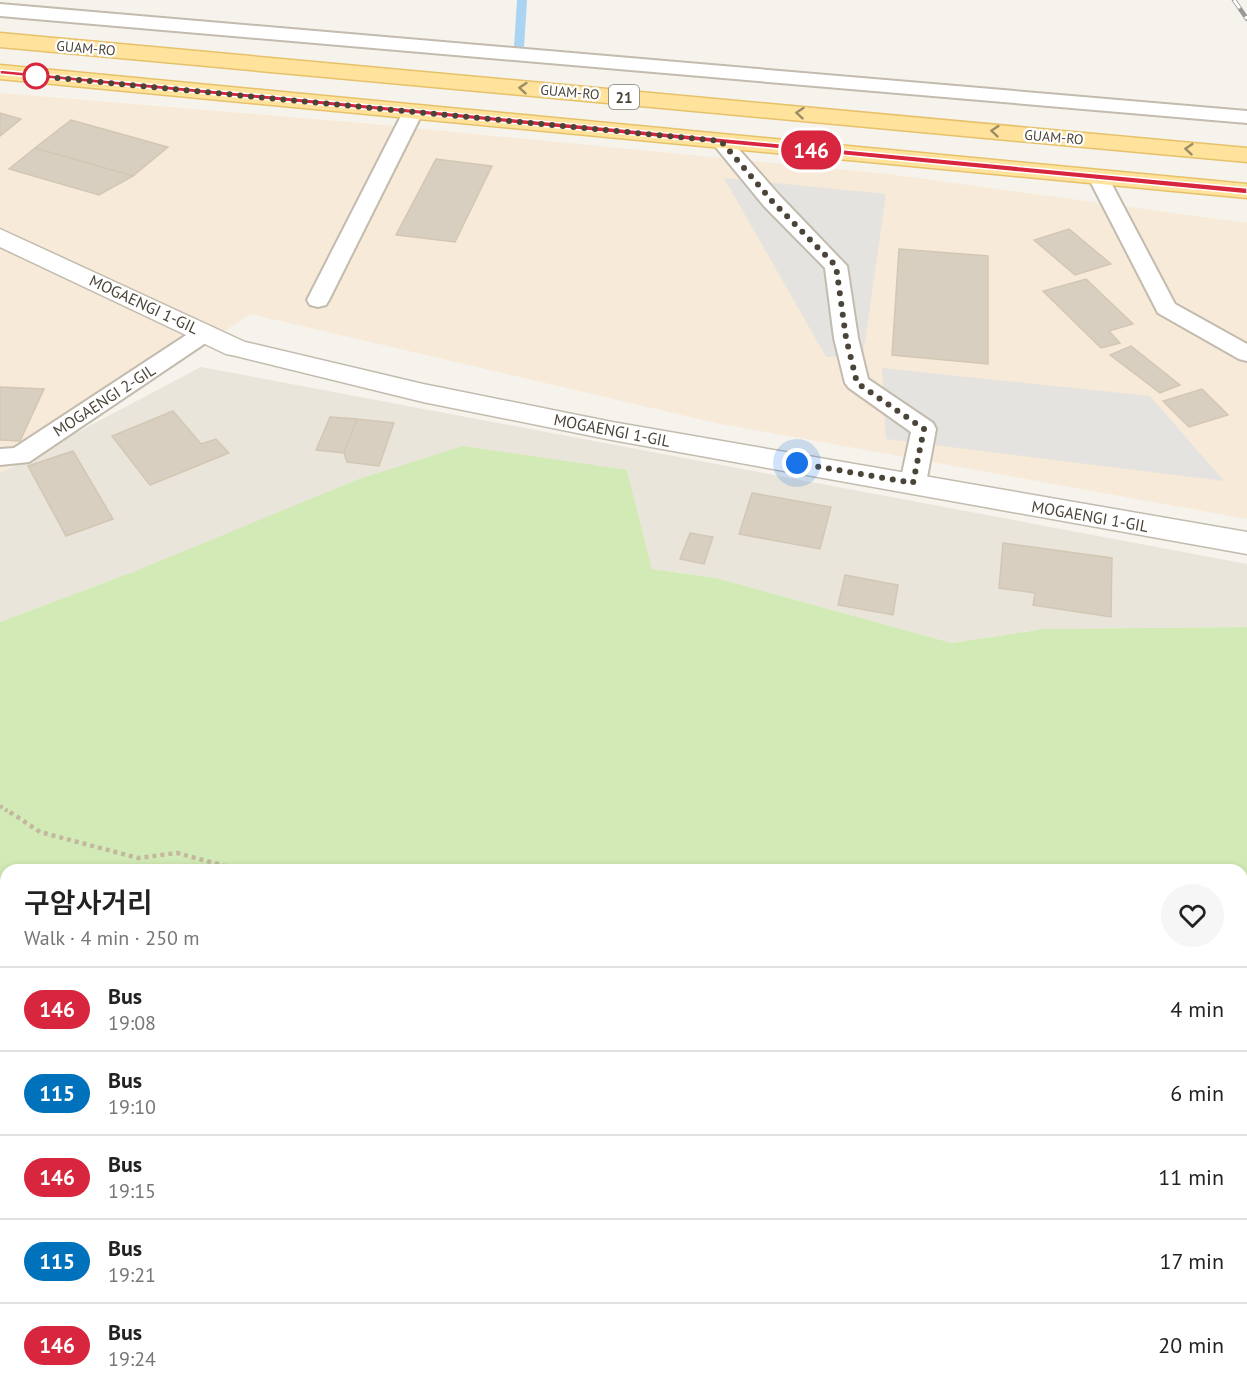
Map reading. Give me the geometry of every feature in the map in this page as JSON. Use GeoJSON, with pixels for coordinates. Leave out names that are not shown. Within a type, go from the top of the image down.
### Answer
{"type":"FeatureCollection","features":[{"type":"Feature","properties":{"kind":"main road","name":"GUAM-RO"},"geometry":{"type":"LineString","coordinates":[[0,40],[1247,155]]}},
{"type":"Feature","properties":{"kind":"main road","name":"GUAM-RO"},"geometry":{"type":"LineString","coordinates":[[0,72],[1247,191]]}},
{"type":"Feature","properties":{"kind":"street","name":"MOGAENGI 1-GIL"},"geometry":{"type":"LineString","coordinates":[[0,237],[236,348],[423,393],[612,431],[1247,543]]}},
{"type":"Feature","properties":{"kind":"lane"},"geometry":{"type":"LineString","coordinates":[[0,10],[1247,117]]}},
{"type":"Feature","properties":{"kind":"lane"},"geometry":{"type":"LineString","coordinates":[[318,300],[413,112]]}},
{"type":"Feature","properties":{"kind":"lane"},"geometry":{"type":"LineString","coordinates":[[721,141],[772,201],[836,266],[846,338],[857,383],[924,429],[913,483]]}},
{"type":"Feature","properties":{"kind":"lane"},"geometry":{"type":"LineString","coordinates":[[1098,177],[1166,308],[1247,354]]}},
{"type":"Feature","properties":{"kind":"lane","name":"MOGAENGI 2-GIL"},"geometry":{"type":"LineString","coordinates":[[0,457],[20,456],[205,333]]}},
{"type":"Feature","properties":{"kind":"path"},"geometry":{"type":"LineString","coordinates":[[0,806],[40,832],[138,858],[177,853],[218,864]]}},
{"type":"Feature","properties":{"kind":"shaded area"},"geometry":{"type":"Polygon","coordinates":[[[0,93],[361,123],[887,174],[1247,223],[1247,519],[716,423],[251,314],[0,473],[0,93]]]}},
{"type":"Feature","properties":{"kind":"shaded area"},"geometry":{"type":"Polygon","coordinates":[[[724,178],[886,194],[863,356],[826,357],[724,178]]]}},
{"type":"Feature","properties":{"kind":"shaded area"},"geometry":{"type":"Polygon","coordinates":[[[201,367],[1247,564],[1247,627],[1044,629],[952,643],[716,578],[652,569],[627,470],[138,570],[0,622],[0,473],[201,367]]]}},
{"type":"Feature","properties":{"kind":"shaded area"},"geometry":{"type":"Polygon","coordinates":[[[882,368],[1150,396],[1224,481],[886,439],[882,368]]]}},
{"type":"Feature","properties":{"kind":"green space"},"geometry":{"type":"Polygon","coordinates":[[[463,446],[627,470],[652,569],[716,578],[952,643],[1044,629],[1247,627],[1247,864],[0,864],[0,622],[138,570],[359,479],[463,446]]]}},
{"type":"Feature","properties":{"kind":"building"},"geometry":{"type":"Polygon","coordinates":[[[0,113],[21,119],[0,136],[0,113]]]}},
{"type":"Feature","properties":{"kind":"building"},"geometry":{"type":"Polygon","coordinates":[[[71,120],[168,147],[133,176],[35,148],[71,120]]]}},
{"type":"Feature","properties":{"kind":"building"},"geometry":{"type":"Polygon","coordinates":[[[35,148],[133,176],[99,195],[9,169],[35,148]]]}},
{"type":"Feature","properties":{"kind":"building"},"geometry":{"type":"Polygon","coordinates":[[[436,159],[492,166],[455,242],[396,235],[436,159]]]}},
{"type":"Feature","properties":{"kind":"building"},"geometry":{"type":"Polygon","coordinates":[[[1069,229],[1111,264],[1075,275],[1034,240],[1069,229]]]}},
{"type":"Feature","properties":{"kind":"building"},"geometry":{"type":"Polygon","coordinates":[[[899,249],[988,256],[988,364],[892,355],[899,249]]]}},
{"type":"Feature","properties":{"kind":"building"},"geometry":{"type":"Polygon","coordinates":[[[1086,279],[1133,324],[1109,331],[1120,343],[1101,348],[1043,291],[1086,279]]]}},
{"type":"Feature","properties":{"kind":"building"},"geometry":{"type":"Polygon","coordinates":[[[1131,346],[1180,385],[1160,393],[1110,355],[1131,346]]]}},
{"type":"Feature","properties":{"kind":"building"},"geometry":{"type":"Polygon","coordinates":[[[0,387],[44,389],[20,441],[0,440],[0,387]]]}},
{"type":"Feature","properties":{"kind":"building"},"geometry":{"type":"Polygon","coordinates":[[[1202,389],[1228,415],[1189,427],[1163,401],[1202,389]]]}},
{"type":"Feature","properties":{"kind":"building"},"geometry":{"type":"Polygon","coordinates":[[[173,411],[201,444],[216,439],[229,453],[150,485],[112,436],[173,411]]]}},
{"type":"Feature","properties":{"kind":"building"},"geometry":{"type":"Polygon","coordinates":[[[330,417],[357,419],[344,453],[316,450],[330,417]]]}},
{"type":"Feature","properties":{"kind":"building"},"geometry":{"type":"Polygon","coordinates":[[[357,419],[394,423],[379,466],[347,462],[344,453],[357,419]]]}},
{"type":"Feature","properties":{"kind":"building"},"geometry":{"type":"Polygon","coordinates":[[[73,451],[113,519],[66,536],[28,466],[73,451]]]}},
{"type":"Feature","properties":{"kind":"building"},"geometry":{"type":"Polygon","coordinates":[[[752,493],[831,507],[820,549],[739,534],[752,493]]]}},
{"type":"Feature","properties":{"kind":"building"},"geometry":{"type":"Polygon","coordinates":[[[690,533],[713,537],[704,564],[680,559],[690,533]]]}},
{"type":"Feature","properties":{"kind":"building"},"geometry":{"type":"Polygon","coordinates":[[[1003,543],[1112,558],[1111,617],[1033,605],[1035,593],[999,588],[1003,543]]]}},
{"type":"Feature","properties":{"kind":"building"},"geometry":{"type":"Polygon","coordinates":[[[845,575],[898,585],[893,615],[838,605],[845,575]]]}},
{"type":"Feature","properties":{"kind":"waterway"},"geometry":{"type":"LineString","coordinates":[[519,47],[522,0]]}},
{"type":"Feature","properties":{"kind":"railway"},"geometry":{"type":"LineString","coordinates":[[1234,0],[1247,19]]}},
{"type":"Feature","properties":{"kind":"bus line","name":"146"},"geometry":{"type":"LineString","coordinates":[[0,72],[1247,191]]}},
{"type":"Feature","properties":{"kind":"route"},"geometry":{"type":"LineString","coordinates":[[36,76],[721,141],[772,201],[836,266],[846,338],[857,383],[924,429],[913,483],[797,463]]}}]}
